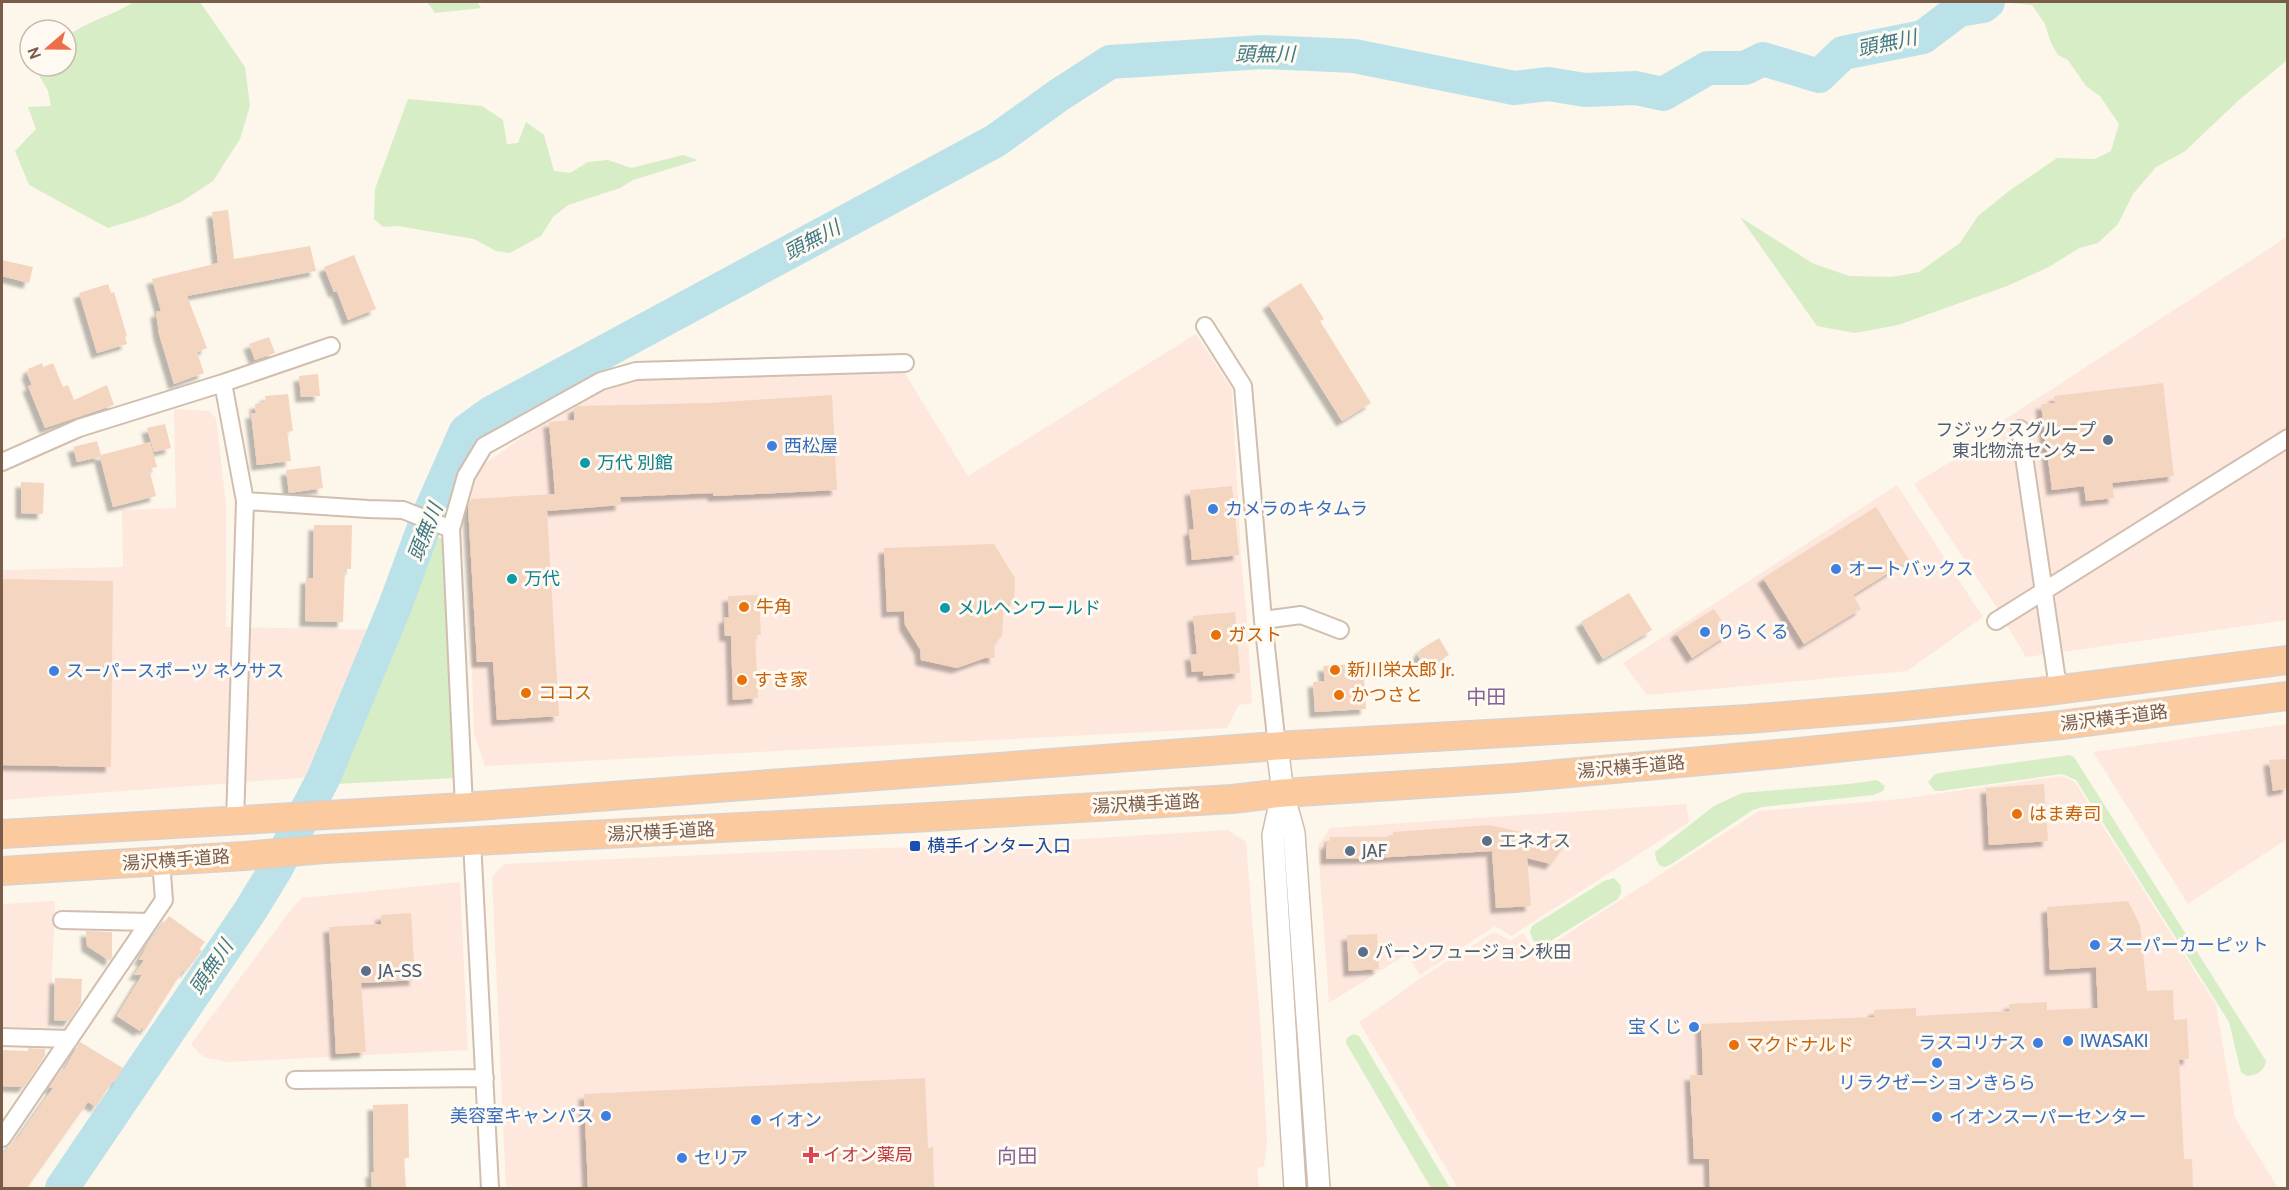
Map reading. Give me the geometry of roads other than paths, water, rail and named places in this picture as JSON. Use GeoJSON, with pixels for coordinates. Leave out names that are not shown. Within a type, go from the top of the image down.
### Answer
{"type":"FeatureCollection","features":[{"type":"Feature","properties":{"kind":"highway","name":"湯沢横手道路"},"geometry":{"type":"LineString","coordinates":[[2,834],[464,807],[1277,746],[1754,718],[1895,707],[2061,689],[2288,660]]}},
{"type":"Feature","properties":{"kind":"highway","name":"湯沢横手道路"},"geometry":{"type":"LineString","coordinates":[[2,871],[324,849],[924,818],[1232,799],[1283,793],[1514,778],[2061,725],[2288,696]]}},
{"type":"Feature","properties":{"kind":"street"},"geometry":{"type":"LineString","coordinates":[[1205,326],[1243,386],[1263,620],[1277,746],[1283,793],[1294,833],[1318,1188]]}},
{"type":"Feature","properties":{"kind":"street"},"geometry":{"type":"LineString","coordinates":[[2,462],[79,428],[331,346]]}},
{"type":"Feature","properties":{"kind":"street"},"geometry":{"type":"LineString","coordinates":[[464,807],[445,526],[466,476],[484,446],[601,381],[636,371],[905,363]]}},
{"type":"Feature","properties":{"kind":"street"},"geometry":{"type":"LineString","coordinates":[[223,383],[245,501],[235,822]]}},
{"type":"Feature","properties":{"kind":"street"},"geometry":{"type":"LineString","coordinates":[[2020,429],[2043,592],[2056,674],[2061,689]]}},
{"type":"Feature","properties":{"kind":"street"},"geometry":{"type":"LineString","coordinates":[[1996,621],[2288,438]]}},
{"type":"Feature","properties":{"kind":"street"},"geometry":{"type":"LineString","coordinates":[[245,501],[403,510],[445,526]]}},
{"type":"Feature","properties":{"kind":"street"},"geometry":{"type":"LineString","coordinates":[[1263,620],[1301,615],[1340,630]]}},
{"type":"Feature","properties":{"kind":"street"},"geometry":{"type":"LineString","coordinates":[[1283,793],[1273,835],[1295,1188]]}},
{"type":"Feature","properties":{"kind":"street"},"geometry":{"type":"LineString","coordinates":[[472,842],[490,1188]]}},
{"type":"Feature","properties":{"kind":"street"},"geometry":{"type":"LineString","coordinates":[[2,1138],[164,900],[160,861]]}},
{"type":"Feature","properties":{"kind":"street"},"geometry":{"type":"LineString","coordinates":[[62,920],[149,922]]}},
{"type":"Feature","properties":{"kind":"street"},"geometry":{"type":"LineString","coordinates":[[2,1037],[70,1039]]}},
{"type":"Feature","properties":{"kind":"street"},"geometry":{"type":"LineString","coordinates":[[295,1080],[485,1078]]}},
{"type":"Feature","properties":{"kind":"waterway","name":"頭無川"},"geometry":{"type":"LineString","coordinates":[[62,1188],[250,911],[277,867],[324,777],[395,606],[427,519],[466,431],[491,413],[995,141],[1110,62],[1262,52],[1354,56],[1514,88],[1548,84],[1585,90],[1636,88],[1663,94],[1708,68],[1745,68],[1763,59],[1819,76],[1843,53],[1923,37],[1959,10],[1983,6],[1988,2]]}},
{"type":"Feature","properties":{"kind":"place","name":"フジックスグループ 東北物流センター"},"geometry":{"type":"Point","coordinates":[2108,440]}},
{"type":"Feature","properties":{"kind":"place","name":"西松屋"},"geometry":{"type":"Point","coordinates":[772,446]}},
{"type":"Feature","properties":{"kind":"place","name":"万代 別館"},"geometry":{"type":"Point","coordinates":[585,463]}},
{"type":"Feature","properties":{"kind":"place","name":"カメラのキタムラ"},"geometry":{"type":"Point","coordinates":[1213,509]}},
{"type":"Feature","properties":{"kind":"place","name":"オートバックス"},"geometry":{"type":"Point","coordinates":[1836,569]}},
{"type":"Feature","properties":{"kind":"place","name":"万代"},"geometry":{"type":"Point","coordinates":[512,579]}},
{"type":"Feature","properties":{"kind":"place","name":"牛角"},"geometry":{"type":"Point","coordinates":[744,607]}},
{"type":"Feature","properties":{"kind":"place","name":"メルヘンワールド"},"geometry":{"type":"Point","coordinates":[945,608]}},
{"type":"Feature","properties":{"kind":"place","name":"りらくる"},"geometry":{"type":"Point","coordinates":[1705,632]}},
{"type":"Feature","properties":{"kind":"place","name":"ガスト"},"geometry":{"type":"Point","coordinates":[1216,635]}},
{"type":"Feature","properties":{"kind":"place","name":"新川栄太郎 Jr."},"geometry":{"type":"Point","coordinates":[1335,670]}},
{"type":"Feature","properties":{"kind":"place","name":"スーパースポーツ ネクサス"},"geometry":{"type":"Point","coordinates":[54,671]}},
{"type":"Feature","properties":{"kind":"place","name":"すき家"},"geometry":{"type":"Point","coordinates":[742,680]}},
{"type":"Feature","properties":{"kind":"place","name":"ココス"},"geometry":{"type":"Point","coordinates":[526,693]}},
{"type":"Feature","properties":{"kind":"place","name":"かつさと"},"geometry":{"type":"Point","coordinates":[1339,695]}},
{"type":"Feature","properties":{"kind":"place","name":"はま寿司"},"geometry":{"type":"Point","coordinates":[2017,814]}},
{"type":"Feature","properties":{"kind":"place","name":"エネオス"},"geometry":{"type":"Point","coordinates":[1487,841]}},
{"type":"Feature","properties":{"kind":"place","name":"横手インター入口"},"geometry":{"type":"Point","coordinates":[915,846]}},
{"type":"Feature","properties":{"kind":"place","name":"JAF"},"geometry":{"type":"Point","coordinates":[1350,851]}},
{"type":"Feature","properties":{"kind":"place","name":"スーパーカーピット"},"geometry":{"type":"Point","coordinates":[2095,945]}},
{"type":"Feature","properties":{"kind":"place","name":"バーンフュージョン秋田"},"geometry":{"type":"Point","coordinates":[1363,952]}},
{"type":"Feature","properties":{"kind":"place","name":"JA-SS"},"geometry":{"type":"Point","coordinates":[366,971]}},
{"type":"Feature","properties":{"kind":"place","name":"宝くじ"},"geometry":{"type":"Point","coordinates":[1694,1027]}},
{"type":"Feature","properties":{"kind":"place","name":"IWASAKI"},"geometry":{"type":"Point","coordinates":[2068,1041]}},
{"type":"Feature","properties":{"kind":"place","name":"ラスコリナス"},"geometry":{"type":"Point","coordinates":[2038,1043]}},
{"type":"Feature","properties":{"kind":"place","name":"マクドナルド"},"geometry":{"type":"Point","coordinates":[1734,1045]}},
{"type":"Feature","properties":{"kind":"place","name":"リラクゼーションきらら"},"geometry":{"type":"Point","coordinates":[1937,1063]}},
{"type":"Feature","properties":{"kind":"place","name":"美容室キャンパス"},"geometry":{"type":"Point","coordinates":[606,1116]}},
{"type":"Feature","properties":{"kind":"place","name":"イオンスーパーセンター"},"geometry":{"type":"Point","coordinates":[1937,1117]}},
{"type":"Feature","properties":{"kind":"place","name":"イオン"},"geometry":{"type":"Point","coordinates":[756,1120]}},
{"type":"Feature","properties":{"kind":"place","name":"イオン薬局"},"geometry":{"type":"Point","coordinates":[811,1155]}},
{"type":"Feature","properties":{"kind":"place","name":"セリア"},"geometry":{"type":"Point","coordinates":[682,1158]}},
{"type":"Feature","properties":{"kind":"district","name":"中田"},"geometry":{"type":"Point","coordinates":[1486,697]}},
{"type":"Feature","properties":{"kind":"district","name":"向田"},"geometry":{"type":"Point","coordinates":[1017,1156]}}]}
